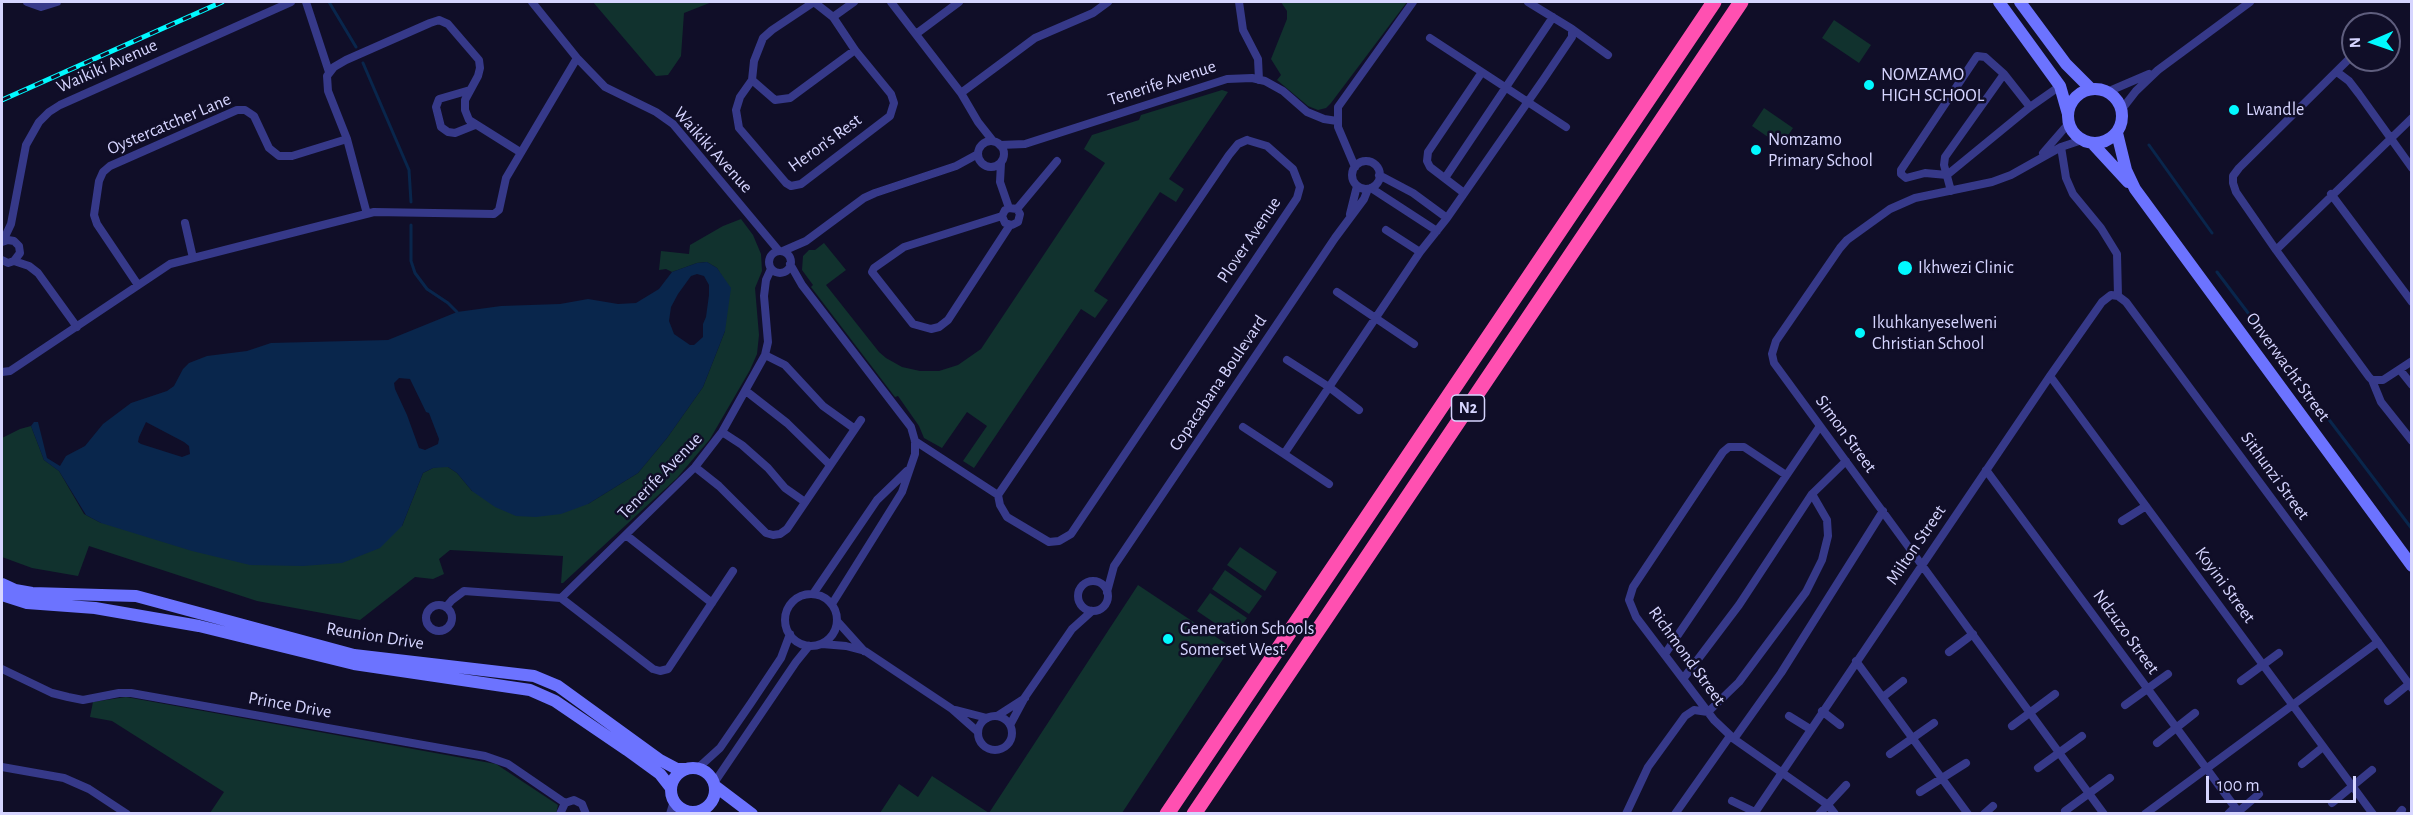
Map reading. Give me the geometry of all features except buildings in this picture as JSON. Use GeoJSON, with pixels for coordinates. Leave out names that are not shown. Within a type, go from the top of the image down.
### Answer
{"type":"FeatureCollection","features":[{"type":"Feature","properties":{"kind":"highway","name":"N2"},"geometry":{"type":"LineString","coordinates":[[1167,813],[1714,2]]}},
{"type":"Feature","properties":{"kind":"highway","name":"N2"},"geometry":{"type":"LineString","coordinates":[[1194,813],[1741,2]]}},
{"type":"Feature","properties":{"kind":"street"},"geometry":{"type":"LineString","coordinates":[[27,2],[41,7],[57,2]]}},
{"type":"Feature","properties":{"kind":"street","name":"Waikiki Avenue"},"geometry":{"type":"LineString","coordinates":[[2,242],[11,224],[26,145],[39,122],[50,112],[60,105],[291,2]]}},
{"type":"Feature","properties":{"kind":"street"},"geometry":{"type":"LineString","coordinates":[[306,2],[329,72],[326,83],[328,91],[347,139],[367,214]]}},
{"type":"Feature","properties":{"kind":"street","name":"Waikiki Avenue"},"geometry":{"type":"LineString","coordinates":[[532,2],[577,58],[605,87],[656,112],[673,124],[761,231],[790,261]]}},
{"type":"Feature","properties":{"kind":"street","name":"Heron's Rest"},"geometry":{"type":"LineString","coordinates":[[814,2],[833,16],[855,50],[891,94],[894,109],[883,122],[796,186],[786,183],[739,128],[736,110],[740,97],[752,80],[754,62],[763,38],[814,2]]}},
{"type":"Feature","properties":{"kind":"street"},"geometry":{"type":"LineString","coordinates":[[833,16],[854,2]]}},
{"type":"Feature","properties":{"kind":"street"},"geometry":{"type":"LineString","coordinates":[[891,2],[961,93],[978,122],[997,143],[1002,160],[1000,182]]}},
{"type":"Feature","properties":{"kind":"street"},"geometry":{"type":"LineString","coordinates":[[916,34],[958,2]]}},
{"type":"Feature","properties":{"kind":"street"},"geometry":{"type":"LineString","coordinates":[[961,93],[1035,38],[1093,13],[1108,2]]}},
{"type":"Feature","properties":{"kind":"street"},"geometry":{"type":"LineString","coordinates":[[1239,2],[1243,30],[1258,59],[1258,80]]}},
{"type":"Feature","properties":{"kind":"street"},"geometry":{"type":"LineString","coordinates":[[1355,167],[1337,120],[1340,102],[1413,2]]}},
{"type":"Feature","properties":{"kind":"street"},"geometry":{"type":"LineString","coordinates":[[1528,2],[1608,55]]}},
{"type":"Feature","properties":{"kind":"street"},"geometry":{"type":"LineString","coordinates":[[2000,2],[2060,86],[2076,135],[2087,142],[2101,143],[2117,133],[2122,119],[2122,109],[2116,99],[2107,92],[2091,89],[2066,64],[2020,2]]}},
{"type":"Feature","properties":{"kind":"street"},"geometry":{"type":"LineString","coordinates":[[2122,109],[2136,91],[2158,70],[2250,2]]}},
{"type":"Feature","properties":{"kind":"street"},"geometry":{"type":"LineString","coordinates":[[1445,178],[1552,17]]}},
{"type":"Feature","properties":{"kind":"street"},"geometry":{"type":"LineString","coordinates":[[329,72],[346,60],[439,20],[453,29],[479,60],[478,76],[465,100],[465,110],[469,120],[520,152]]}},
{"type":"Feature","properties":{"kind":"street"},"geometry":{"type":"LineString","coordinates":[[1284,454],[1420,252],[1447,218],[1528,102],[1572,37],[1572,29]]}},
{"type":"Feature","properties":{"kind":"street"},"geometry":{"type":"LineString","coordinates":[[1431,38],[1566,127]]}},
{"type":"Feature","properties":{"kind":"street"},"geometry":{"type":"LineString","coordinates":[[752,80],[774,100],[790,98],[855,50]]}},
{"type":"Feature","properties":{"kind":"street"},"geometry":{"type":"LineString","coordinates":[[2030,107],[2004,74],[1984,57],[1977,56],[1901,172],[1906,178],[1925,173],[1947,175],[2030,107],[2060,86]]}},
{"type":"Feature","properties":{"kind":"street"},"geometry":{"type":"LineString","coordinates":[[2,372],[10,371],[170,264],[374,212],[494,214],[499,210],[506,178],[577,58]]}},
{"type":"Feature","properties":{"kind":"street"},"geometry":{"type":"LineString","coordinates":[[2341,68],[2240,168],[2232,180],[2236,192],[2372,380],[2381,402],[2412,441]]}},
{"type":"Feature","properties":{"kind":"street"},"geometry":{"type":"LineString","coordinates":[[2107,92],[2158,70]]}},
{"type":"Feature","properties":{"kind":"street"},"geometry":{"type":"LineString","coordinates":[[1464,193],[1430,167],[1428,152],[1482,72]]}},
{"type":"Feature","properties":{"kind":"street"},"geometry":{"type":"LineString","coordinates":[[2337,72],[2354,88],[2412,168]]}},
{"type":"Feature","properties":{"kind":"street"},"geometry":{"type":"LineString","coordinates":[[1952,191],[1944,165],[1945,157],[2004,74]]}},
{"type":"Feature","properties":{"kind":"street","name":"Tenerife Avenue"},"geometry":{"type":"LineString","coordinates":[[986,166],[1002,160],[1025,144],[1227,79],[1258,80],[1283,91],[1307,112],[1324,119],[1337,120]]}},
{"type":"Feature","properties":{"kind":"street"},"geometry":{"type":"LineString","coordinates":[[2069,119],[2070,108],[2078,96],[2091,89]]}},
{"type":"Feature","properties":{"kind":"street"},"geometry":{"type":"LineString","coordinates":[[470,90],[439,99],[436,107],[441,127],[448,132],[455,133],[475,125]]}},
{"type":"Feature","properties":{"kind":"street","name":"Oystercatcher Lane"},"geometry":{"type":"LineString","coordinates":[[138,285],[98,224],[94,214],[99,181],[110,166],[237,110],[245,110],[254,116],[269,148],[279,156],[292,156],[347,139]]}},
{"type":"Feature","properties":{"kind":"street"},"geometry":{"type":"LineString","coordinates":[[2276,250],[2331,194],[2412,118]]}},
{"type":"Feature","properties":{"kind":"street","name":"Simon Street"},"geometry":{"type":"LineString","coordinates":[[2038,158],[2069,119]]}},
{"type":"Feature","properties":{"kind":"street"},"geometry":{"type":"LineString","coordinates":[[978,122],[979,150],[986,166],[1000,182],[1013,208],[1020,214],[1019,220],[1010,225],[948,320],[939,327],[931,329],[913,324],[872,272],[874,268],[904,247],[1002,216],[1005,210],[1013,208],[1057,161]]}},
{"type":"Feature","properties":{"kind":"street","name":"Onverwacht Street"},"geometry":{"type":"LineString","coordinates":[[2117,133],[2123,162],[2135,189]]}},
{"type":"Feature","properties":{"kind":"street","name":"Plover Avenue"},"geometry":{"type":"LineString","coordinates":[[915,441],[998,495],[1000,506],[1007,517],[1049,542],[1065,539],[1071,534],[1296,198],[1300,187],[1293,169],[1267,146],[1247,140],[1238,144],[1229,155],[1010,482],[998,495]]}},
{"type":"Feature","properties":{"kind":"street","name":"Simon Street"},"geometry":{"type":"LineString","coordinates":[[2087,142],[2061,147],[2011,175],[1992,182],[1903,202],[1847,240],[1776,341],[1772,354],[1774,363],[2104,813]]}},
{"type":"Feature","properties":{"kind":"street","name":"Onverwacht Street"},"geometry":{"type":"LineString","coordinates":[[2087,142],[2135,189],[2412,566]]}},
{"type":"Feature","properties":{"kind":"street"},"geometry":{"type":"LineString","coordinates":[[802,285],[777,271],[769,262],[771,256],[806,241],[869,196],[956,166],[979,150],[997,143]]}},
{"type":"Feature","properties":{"kind":"street","name":"Tenerife Avenue"},"geometry":{"type":"LineString","coordinates":[[997,143],[1025,144]]}},
{"type":"Feature","properties":{"kind":"street"},"geometry":{"type":"LineString","coordinates":[[1347,146],[1377,168],[1379,175],[1377,183],[1370,189]]}},
{"type":"Feature","properties":{"kind":"street"},"geometry":{"type":"LineString","coordinates":[[2061,147],[2066,178],[2073,194],[2101,228],[2116,254],[2119,268],[2118,296]]}},
{"type":"Feature","properties":{"kind":"street"},"geometry":{"type":"LineString","coordinates":[[1368,162],[1360,163],[1355,167],[1352,177],[1357,186],[1370,189],[1437,231]]}},
{"type":"Feature","properties":{"kind":"street"},"geometry":{"type":"LineString","coordinates":[[956,166],[986,166]]}},
{"type":"Feature","properties":{"kind":"street"},"geometry":{"type":"LineString","coordinates":[[1379,175],[1413,193],[1447,218]]}},
{"type":"Feature","properties":{"kind":"street","name":"Copacabana Boulevard"},"geometry":{"type":"LineString","coordinates":[[1349,218],[1357,186]]}},
{"type":"Feature","properties":{"kind":"street","name":"Copacabana Boulevard"},"geometry":{"type":"LineString","coordinates":[[1107,592],[1114,566],[1370,189]]}},
{"type":"Feature","properties":{"kind":"street"},"geometry":{"type":"LineString","coordinates":[[2331,194],[2412,302]]}},
{"type":"Feature","properties":{"kind":"street"},"geometry":{"type":"LineString","coordinates":[[1002,216],[1005,223],[1010,225]]}},
{"type":"Feature","properties":{"kind":"street"},"geometry":{"type":"LineString","coordinates":[[185,223],[193,258]]}},
{"type":"Feature","properties":{"kind":"street","name":"Waikiki Avenue"},"geometry":{"type":"LineString","coordinates":[[11,224],[14,241]]}},
{"type":"Feature","properties":{"kind":"street"},"geometry":{"type":"LineString","coordinates":[[1386,230],[1420,252]]}},
{"type":"Feature","properties":{"kind":"street","name":"Waikiki Avenue"},"geometry":{"type":"LineString","coordinates":[[761,231],[771,256]]}},
{"type":"Feature","properties":{"kind":"street"},"geometry":{"type":"LineString","coordinates":[[2,242],[14,241],[77,327]]}},
{"type":"Feature","properties":{"kind":"street"},"geometry":{"type":"LineString","coordinates":[[806,241],[790,261],[802,285],[911,427],[915,441],[915,454],[902,492],[832,604]]}},
{"type":"Feature","properties":{"kind":"street"},"geometry":{"type":"LineString","coordinates":[[6,263],[19,256],[20,249]]}},
{"type":"Feature","properties":{"kind":"street","name":"Tenerife Avenue"},"geometry":{"type":"LineString","coordinates":[[561,598],[695,467],[722,432],[765,355],[768,342],[765,290],[777,271],[790,261]]}},
{"type":"Feature","properties":{"kind":"street"},"geometry":{"type":"LineString","coordinates":[[6,263],[29,266],[38,273]]}},
{"type":"Feature","properties":{"kind":"street"},"geometry":{"type":"LineString","coordinates":[[1337,292],[1376,316],[1414,344]]}},
{"type":"Feature","properties":{"kind":"street","name":"Milton Street"},"geometry":{"type":"LineString","coordinates":[[1754,813],[2050,376],[2106,297],[2118,296]]}},
{"type":"Feature","properties":{"kind":"street","name":"Sithunzi Street"},"geometry":{"type":"LineString","coordinates":[[2118,296],[2126,302],[2410,686]]}},
{"type":"Feature","properties":{"kind":"street"},"geometry":{"type":"LineString","coordinates":[[765,355],[785,365],[823,406],[855,429]]}},
{"type":"Feature","properties":{"kind":"street"},"geometry":{"type":"LineString","coordinates":[[1287,360],[1359,410]]}},
{"type":"Feature","properties":{"kind":"street"},"geometry":{"type":"LineString","coordinates":[[2372,380],[2383,380],[2412,361]]}},
{"type":"Feature","properties":{"kind":"street"},"geometry":{"type":"LineString","coordinates":[[2400,370],[2412,385]]}},
{"type":"Feature","properties":{"kind":"street","name":"Koyini Street"},"geometry":{"type":"LineString","coordinates":[[2050,376],[2373,813]]}},
{"type":"Feature","properties":{"kind":"street"},"geometry":{"type":"LineString","coordinates":[[746,391],[787,423],[831,465]]}},
{"type":"Feature","properties":{"kind":"street"},"geometry":{"type":"LineString","coordinates":[[695,467],[766,532],[773,535],[787,529],[861,420]]}},
{"type":"Feature","properties":{"kind":"street"},"geometry":{"type":"LineString","coordinates":[[1665,654],[1820,426]]}},
{"type":"Feature","properties":{"kind":"street"},"geometry":{"type":"LineString","coordinates":[[1243,427],[1329,484]]}},
{"type":"Feature","properties":{"kind":"street"},"geometry":{"type":"LineString","coordinates":[[722,432],[742,445],[768,468],[784,488],[805,502]]}},
{"type":"Feature","properties":{"kind":"street","name":"Richmond Street"},"geometry":{"type":"LineString","coordinates":[[1786,475],[1744,447],[1729,447],[1723,452],[1629,592],[1630,606],[1708,712],[1732,737],[1828,805],[1835,813]]}},
{"type":"Feature","properties":{"kind":"street"},"geometry":{"type":"LineString","coordinates":[[1683,679],[1739,605],[1812,494],[1845,461]]}},
{"type":"Feature","properties":{"kind":"street"},"geometry":{"type":"LineString","coordinates":[[813,594],[877,500],[909,469]]}},
{"type":"Feature","properties":{"kind":"street","name":"Ndzuzo Street"},"geometry":{"type":"LineString","coordinates":[[1986,470],[2207,769],[2235,811]]}},
{"type":"Feature","properties":{"kind":"street"},"geometry":{"type":"LineString","coordinates":[[1626,813],[1648,767],[1685,716],[1694,711],[1708,712],[1738,682],[1790,616],[1814,577],[1824,550],[1828,528],[1824,512],[1812,494]]}},
{"type":"Feature","properties":{"kind":"street"},"geometry":{"type":"LineString","coordinates":[[2122,521],[2146,506]]}},
{"type":"Feature","properties":{"kind":"street"},"geometry":{"type":"LineString","coordinates":[[1675,813],[1781,673],[1882,511]]}},
{"type":"Feature","properties":{"kind":"street"},"geometry":{"type":"LineString","coordinates":[[626,535],[711,603]]}},
{"type":"Feature","properties":{"kind":"street","name":"Copacabana Boulevard"},"geometry":{"type":"LineString","coordinates":[[1094,581],[1114,566]]}},
{"type":"Feature","properties":{"kind":"street"},"geometry":{"type":"LineString","coordinates":[[446,607],[464,591],[561,598],[644,663],[655,671],[660,671],[668,669],[733,571]]}},
{"type":"Feature","properties":{"kind":"street"},"geometry":{"type":"LineString","coordinates":[[1010,725],[1025,697],[1072,629],[1092,611],[1104,605],[1107,592],[1102,584],[1094,581],[1086,582],[1081,587],[1078,594],[1080,604],[1072,629]]}},
{"type":"Feature","properties":{"kind":"street","name":"Reunion Drive"},"geometry":{"type":"LineString","coordinates":[[2,584],[15,590],[33,593],[136,596],[354,655],[534,676],[558,686],[660,760],[677,769],[692,769]]}},
{"type":"Feature","properties":{"kind":"street","name":"Reunion Drive"},"geometry":{"type":"LineString","coordinates":[[2,595],[27,603],[95,608],[173,621],[354,664],[530,690],[555,701],[660,774],[672,794]]}},
{"type":"Feature","properties":{"kind":"street"},"geometry":{"type":"LineString","coordinates":[[865,651],[846,646],[822,644],[809,646],[797,642],[789,634],[785,621],[790,605],[804,595],[822,596],[832,604],[837,621],[865,651],[952,709],[978,732],[985,746],[996,750],[1010,742],[1012,730],[1002,717],[997,716]]}},
{"type":"Feature","properties":{"kind":"street"},"geometry":{"type":"LineString","coordinates":[[1080,604],[1092,611]]}},
{"type":"Feature","properties":{"kind":"street"},"geometry":{"type":"LineString","coordinates":[[822,644],[834,633],[837,621]]}},
{"type":"Feature","properties":{"kind":"street"},"geometry":{"type":"LineString","coordinates":[[670,813],[675,778],[692,769],[720,748],[781,658],[789,634]]}},
{"type":"Feature","properties":{"kind":"street"},"geometry":{"type":"LineString","coordinates":[[1949,652],[1973,634]]}},
{"type":"Feature","properties":{"kind":"street"},"geometry":{"type":"LineString","coordinates":[[2145,813],[2378,642]]}},
{"type":"Feature","properties":{"kind":"street"},"geometry":{"type":"LineString","coordinates":[[690,812],[705,809],[712,802],[715,785],[796,662],[809,646]]}},
{"type":"Feature","properties":{"kind":"street"},"geometry":{"type":"LineString","coordinates":[[2241,681],[2279,653]]}},
{"type":"Feature","properties":{"kind":"street"},"geometry":{"type":"LineString","coordinates":[[1856,661],[1968,813]]}},
{"type":"Feature","properties":{"kind":"street","name":"Prince Drive"},"geometry":{"type":"LineString","coordinates":[[2,669],[52,693],[83,700],[131,693],[485,756],[508,764],[565,803],[578,801],[585,808],[586,813]]}},
{"type":"Feature","properties":{"kind":"street"},"geometry":{"type":"LineString","coordinates":[[2125,705],[2168,674]]}},
{"type":"Feature","properties":{"kind":"street"},"geometry":{"type":"LineString","coordinates":[[1883,697],[1903,681]]}},
{"type":"Feature","properties":{"kind":"street"},"geometry":{"type":"LineString","coordinates":[[2388,701],[2410,686]]}},
{"type":"Feature","properties":{"kind":"street"},"geometry":{"type":"LineString","coordinates":[[2012,726],[2055,694]]}},
{"type":"Feature","properties":{"kind":"street"},"geometry":{"type":"LineString","coordinates":[[952,709],[987,718],[997,716],[1025,697]]}},
{"type":"Feature","properties":{"kind":"street"},"geometry":{"type":"LineString","coordinates":[[1822,711],[1840,725]]}},
{"type":"Feature","properties":{"kind":"street"},"geometry":{"type":"LineString","coordinates":[[2157,743],[2195,712]]}},
{"type":"Feature","properties":{"kind":"street"},"geometry":{"type":"LineString","coordinates":[[1789,716],[1810,729]]}},
{"type":"Feature","properties":{"kind":"street"},"geometry":{"type":"LineString","coordinates":[[978,732],[982,722],[987,718]]}},
{"type":"Feature","properties":{"kind":"street"},"geometry":{"type":"LineString","coordinates":[[1890,754],[1934,723]]}},
{"type":"Feature","properties":{"kind":"street"},"geometry":{"type":"LineString","coordinates":[[2038,768],[2082,736]]}},
{"type":"Feature","properties":{"kind":"street"},"geometry":{"type":"LineString","coordinates":[[2302,764],[2323,747]]}},
{"type":"Feature","properties":{"kind":"street"},"geometry":{"type":"LineString","coordinates":[[1920,792],[1966,763]]}},
{"type":"Feature","properties":{"kind":"street"},"geometry":{"type":"LineString","coordinates":[[2,767],[64,778],[89,789],[127,813]]}},
{"type":"Feature","properties":{"kind":"street"},"geometry":{"type":"LineString","coordinates":[[692,769],[708,774],[715,785],[752,813]]}},
{"type":"Feature","properties":{"kind":"street"},"geometry":{"type":"LineString","coordinates":[[2332,803],[2372,770]]}},
{"type":"Feature","properties":{"kind":"street"},"geometry":{"type":"LineString","coordinates":[[2065,811],[2110,778]]}},
{"type":"Feature","properties":{"kind":"street"},"geometry":{"type":"LineString","coordinates":[[1819,813],[1846,785]]}},
{"type":"Feature","properties":{"kind":"street"},"geometry":{"type":"LineString","coordinates":[[672,794],[680,808],[690,812],[710,813]]}},
{"type":"Feature","properties":{"kind":"street"},"geometry":{"type":"LineString","coordinates":[[2235,811],[2259,794]]}},
{"type":"Feature","properties":{"kind":"street"},"geometry":{"type":"LineString","coordinates":[[1732,801],[1754,813]]}},
{"type":"Feature","properties":{"kind":"street"},"geometry":{"type":"LineString","coordinates":[[560,813],[565,803]]}},
{"type":"Feature","properties":{"kind":"street"},"geometry":{"type":"LineString","coordinates":[[1984,813],[1993,806]]}},
{"type":"Feature","properties":{"kind":"green space"},"geometry":{"type":"Polygon","coordinates":[[[593,2],[712,2],[684,13],[681,56],[668,75],[656,76],[593,2]]]}},
{"type":"Feature","properties":{"kind":"green space"},"geometry":{"type":"Polygon","coordinates":[[[1281,2],[1407,2],[1331,103],[1326,108],[1318,110],[1308,106],[1277,80],[1281,75],[1271,59],[1287,19],[1287,11],[1281,2]]]}},
{"type":"Feature","properties":{"kind":"green space"},"geometry":{"type":"Polygon","coordinates":[[[1834,20],[1871,45],[1859,63],[1822,38],[1834,20]]]}},
{"type":"Feature","properties":{"kind":"green space"},"geometry":{"type":"Polygon","coordinates":[[[1222,90],[1228,92],[1169,179],[1184,189],[1176,202],[1160,192],[1094,291],[1108,300],[1095,318],[1081,309],[974,468],[963,461],[987,426],[967,412],[942,448],[924,438],[919,426],[898,396],[895,397],[811,287],[813,285],[802,270],[803,256],[809,250],[815,250],[824,243],[846,270],[826,285],[886,358],[902,367],[920,371],[939,371],[958,365],[981,349],[1105,163],[1084,149],[1092,135],[1139,120],[1141,115],[1222,90]]]}},
{"type":"Feature","properties":{"kind":"green space"},"geometry":{"type":"Polygon","coordinates":[[[1764,108],[1793,128],[1781,146],[1752,126],[1764,108]]]}},
{"type":"Feature","properties":{"kind":"green space"},"geometry":{"type":"Polygon","coordinates":[[[741,219],[753,235],[761,254],[762,271],[755,288],[759,335],[757,354],[750,370],[710,439],[677,478],[563,583],[561,583],[563,556],[450,550],[439,559],[444,574],[433,579],[415,577],[360,620],[257,601],[89,546],[78,576],[32,568],[2,557],[2,438],[31,426],[44,460],[59,471],[84,514],[101,523],[402,526],[423,473],[442,466],[457,473],[472,491],[588,504],[638,473],[667,438],[703,387],[725,331],[725,281],[717,268],[707,262],[672,272],[666,269],[659,270],[661,251],[689,254],[690,245],[723,226],[741,219]]]}},
{"type":"Feature","properties":{"kind":"green space"},"geometry":{"type":"Polygon","coordinates":[[[1240,547],[1277,572],[1265,591],[1227,565],[1240,547]]]}},
{"type":"Feature","properties":{"kind":"green space"},"geometry":{"type":"Polygon","coordinates":[[[1225,570],[1262,596],[1249,614],[1212,589],[1225,570]]]}},
{"type":"Feature","properties":{"kind":"green space"},"geometry":{"type":"Polygon","coordinates":[[[1138,585],[1231,647],[1122,813],[989,813],[1138,585]]]}},
{"type":"Feature","properties":{"kind":"green space"},"geometry":{"type":"Polygon","coordinates":[[[1210,593],[1247,618],[1234,636],[1197,611],[1210,593]]]}},
{"type":"Feature","properties":{"kind":"green space"},"geometry":{"type":"Polygon","coordinates":[[[126,697],[496,764],[558,805],[556,814],[210,813],[224,792],[112,721],[90,717],[93,702],[126,697]]]}},
{"type":"Feature","properties":{"kind":"green space"},"geometry":{"type":"Polygon","coordinates":[[[932,776],[989,813],[880,813],[899,784],[918,797],[932,776]]]}},
{"type":"Feature","properties":{"kind":"water"},"geometry":{"type":"Polygon","coordinates":[[[707,262],[717,268],[731,288],[725,331],[703,387],[667,438],[638,473],[588,504],[561,514],[536,517],[516,516],[495,507],[472,491],[457,473],[448,467],[433,468],[423,473],[402,526],[380,548],[342,563],[303,566],[250,565],[192,551],[101,523],[86,515],[59,471],[44,460],[31,426],[34,422],[38,422],[47,458],[60,466],[66,456],[85,446],[103,424],[131,403],[167,391],[174,386],[189,363],[207,356],[247,351],[271,343],[388,340],[457,312],[501,306],[560,304],[588,299],[618,304],[636,303],[659,289],[672,272],[707,262]],[[697,274],[691,276],[678,294],[671,307],[669,321],[674,334],[690,345],[694,345],[703,337],[703,324],[709,295],[709,285],[704,276],[697,274]],[[399,378],[394,383],[419,448],[425,450],[438,444],[439,439],[429,413],[426,412],[410,379],[399,378]],[[146,422],[138,442],[141,444],[182,457],[190,454],[189,446],[184,442],[146,422]]]}},
{"type":"Feature","properties":{"kind":"waterway"},"geometry":{"type":"LineString","coordinates":[[329,2],[356,47]]}},
{"type":"Feature","properties":{"kind":"waterway"},"geometry":{"type":"LineString","coordinates":[[363,63],[409,170],[411,202]]}},
{"type":"Feature","properties":{"kind":"waterway"},"geometry":{"type":"LineString","coordinates":[[2149,145],[2212,233]]}},
{"type":"Feature","properties":{"kind":"waterway"},"geometry":{"type":"LineString","coordinates":[[411,225],[411,261],[415,273],[427,289],[457,312]]}},
{"type":"Feature","properties":{"kind":"waterway"},"geometry":{"type":"LineString","coordinates":[[2217,272],[2412,529]]}},
{"type":"Feature","properties":{"kind":"railway"},"geometry":{"type":"LineString","coordinates":[[2,100],[222,2]]}},
{"type":"Feature","properties":{"kind":"place","name":"NOMZAMO HIGH SCHOOL"},"geometry":{"type":"Point","coordinates":[1869,85]}},
{"type":"Feature","properties":{"kind":"place","name":"Lwandle"},"geometry":{"type":"Point","coordinates":[2234,110]}},
{"type":"Feature","properties":{"kind":"place","name":"Nomzamo Primary School"},"geometry":{"type":"Point","coordinates":[1756,150]}},
{"type":"Feature","properties":{"kind":"place","name":"Ikhwezi Clinic"},"geometry":{"type":"Point","coordinates":[1905,268]}},
{"type":"Feature","properties":{"kind":"place","name":"Ikuhkanyeselweni Christian School"},"geometry":{"type":"Point","coordinates":[1860,333]}},
{"type":"Feature","properties":{"kind":"place","name":"Generation Schools Somerset West"},"geometry":{"type":"Point","coordinates":[1168,639]}}]}
